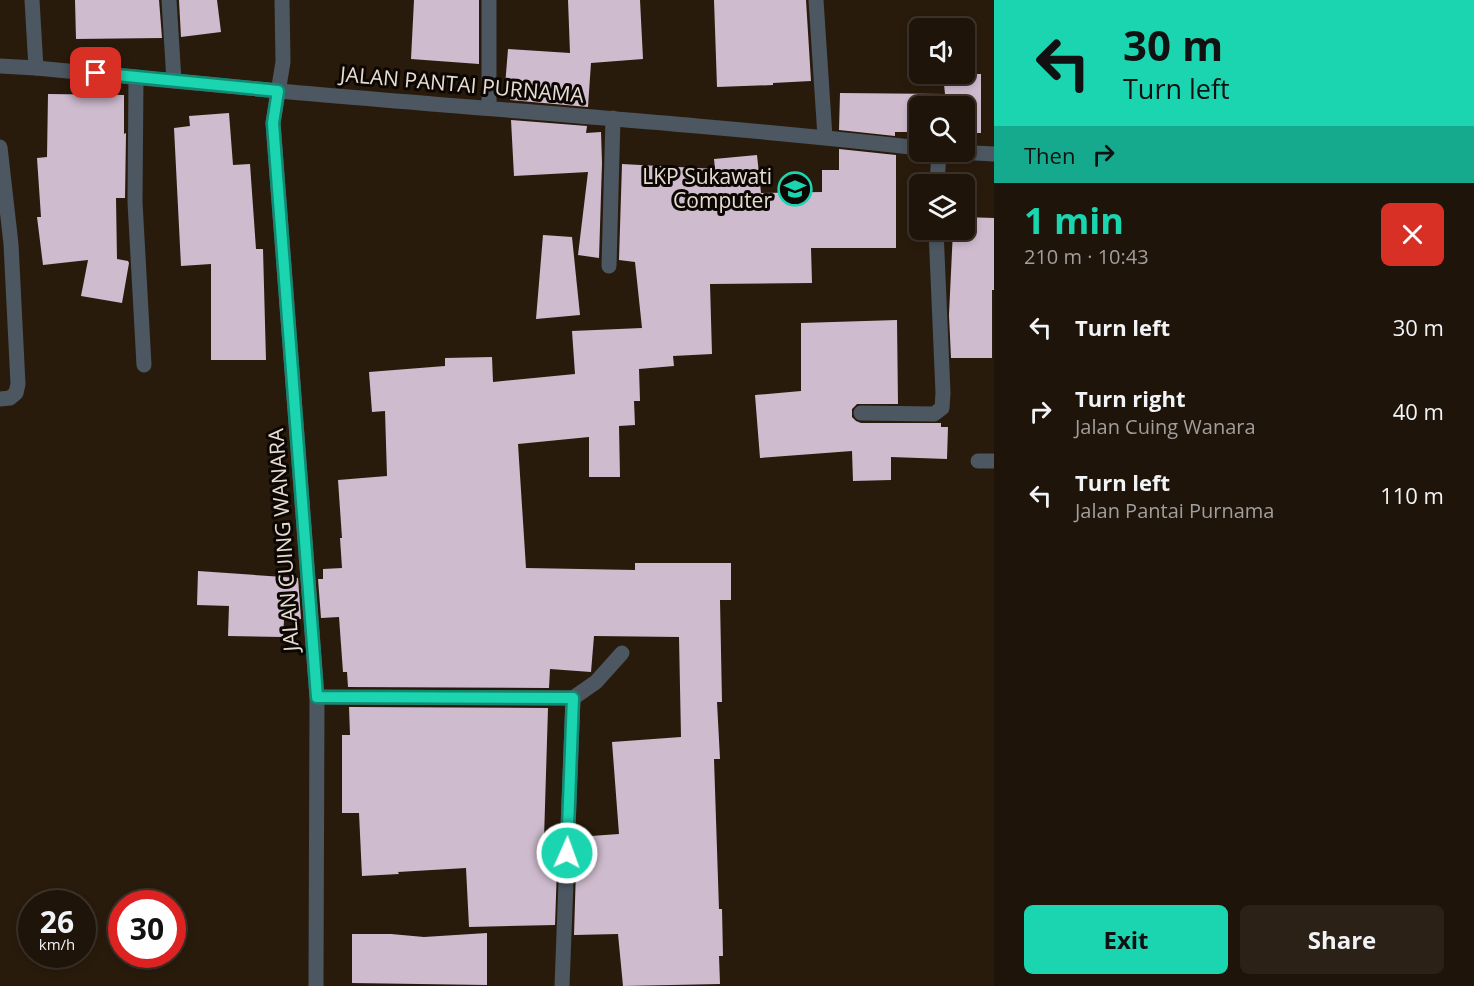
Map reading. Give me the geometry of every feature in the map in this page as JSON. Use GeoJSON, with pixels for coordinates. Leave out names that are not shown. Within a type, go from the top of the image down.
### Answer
{"type":"FeatureCollection","features":[{"type":"Feature","properties":{"kind":"street"},"geometry":{"type":"LineString","coordinates":[[32,0],[36,68]]}},
{"type":"Feature","properties":{"kind":"street"},"geometry":{"type":"LineString","coordinates":[[170,0],[174,81]]}},
{"type":"Feature","properties":{"kind":"street","name":"JALAN CUING WANARA"},"geometry":{"type":"LineString","coordinates":[[282,0],[283,62],[273,123],[317,697],[316,986]]}},
{"type":"Feature","properties":{"kind":"street"},"geometry":{"type":"LineString","coordinates":[[489,0],[489,108]]}},
{"type":"Feature","properties":{"kind":"street"},"geometry":{"type":"LineString","coordinates":[[816,0],[825,137]]}},
{"type":"Feature","properties":{"kind":"street","name":"JALAN PANTAI PURNAMA"},"geometry":{"type":"LineString","coordinates":[[0,66],[613,118],[909,147]]}},
{"type":"Feature","properties":{"kind":"street"},"geometry":{"type":"LineString","coordinates":[[136,77],[135,202],[144,365]]}},
{"type":"Feature","properties":{"kind":"street"},"geometry":{"type":"LineString","coordinates":[[609,266],[613,118]]}},
{"type":"Feature","properties":{"kind":"street"},"geometry":{"type":"LineString","coordinates":[[0,147],[11,244],[18,384],[16,393],[9,398],[0,399]]}},
{"type":"Feature","properties":{"kind":"street"},"geometry":{"type":"LineString","coordinates":[[975,153],[994,154]]}},
{"type":"Feature","properties":{"kind":"street"},"geometry":{"type":"LineString","coordinates":[[861,413],[934,414],[942,408],[936,240]]}},
{"type":"Feature","properties":{"kind":"street"},"geometry":{"type":"LineString","coordinates":[[978,461],[994,461]]}},
{"type":"Feature","properties":{"kind":"street"},"geometry":{"type":"LineString","coordinates":[[317,697],[573,698],[596,682],[622,653]]}},
{"type":"Feature","properties":{"kind":"street"},"geometry":{"type":"LineString","coordinates":[[562,986],[573,698]]}},
{"type":"Feature","properties":{"kind":"building"},"geometry":{"type":"Polygon","coordinates":[[[75,0],[159,0],[162,38],[76,39],[75,0]]]}},
{"type":"Feature","properties":{"kind":"building"},"geometry":{"type":"Polygon","coordinates":[[[179,0],[217,0],[221,32],[181,37],[179,0]]]}},
{"type":"Feature","properties":{"kind":"building"},"geometry":{"type":"Polygon","coordinates":[[[414,0],[479,0],[479,64],[411,59],[414,0]]]}},
{"type":"Feature","properties":{"kind":"building"},"geometry":{"type":"Polygon","coordinates":[[[568,0],[640,0],[643,59],[591,63],[588,107],[510,100],[509,86],[505,86],[508,49],[570,53],[568,0]]]}},
{"type":"Feature","properties":{"kind":"building"},"geometry":{"type":"Polygon","coordinates":[[[714,0],[806,0],[811,81],[717,87],[714,0]]]}},
{"type":"Feature","properties":{"kind":"building"},"geometry":{"type":"Polygon","coordinates":[[[975,74],[981,74],[981,133],[975,133],[975,96],[909,96],[909,132],[895,132],[895,136],[839,130],[840,93],[945,94],[944,84],[975,84],[975,74]]]}},
{"type":"Feature","properties":{"kind":"building"},"geometry":{"type":"Polygon","coordinates":[[[48,94],[124,95],[125,198],[116,198],[117,259],[129,263],[122,303],[81,296],[88,260],[43,265],[37,217],[41,217],[37,158],[47,157],[48,94]]]}},
{"type":"Feature","properties":{"kind":"building"},"geometry":{"type":"Polygon","coordinates":[[[229,113],[233,165],[250,164],[256,249],[263,249],[266,360],[211,360],[211,264],[181,266],[174,128],[190,126],[189,116],[229,113]]]}},
{"type":"Feature","properties":{"kind":"building"},"geometry":{"type":"Polygon","coordinates":[[[511,120],[587,126],[586,133],[601,132],[599,258],[578,255],[588,172],[514,176],[511,120]]]}},
{"type":"Feature","properties":{"kind":"building"},"geometry":{"type":"Polygon","coordinates":[[[839,149],[896,155],[896,248],[811,248],[812,283],[710,284],[712,354],[673,356],[674,366],[639,369],[640,401],[634,401],[635,425],[619,426],[620,477],[589,477],[589,437],[518,444],[526,568],[635,570],[635,563],[731,563],[731,600],[720,600],[722,702],[717,702],[720,759],[714,759],[719,909],[722,909],[723,956],[719,956],[720,984],[623,986],[618,934],[574,935],[577,837],[619,834],[612,742],[681,737],[679,637],[594,636],[591,672],[550,669],[549,688],[348,687],[347,672],[343,672],[339,617],[321,618],[318,579],[323,579],[323,569],[342,568],[338,480],[387,476],[385,411],[372,412],[369,372],[445,366],[445,358],[492,357],[493,382],[575,374],[572,331],[642,328],[635,262],[619,260],[622,164],[715,169],[714,159],[757,155],[761,193],[822,192],[822,170],[839,170],[839,149]]]}},
{"type":"Feature","properties":{"kind":"building"},"geometry":{"type":"Polygon","coordinates":[[[975,217],[994,218],[992,358],[951,358],[949,315],[953,240],[975,240],[975,217]]]}},
{"type":"Feature","properties":{"kind":"building"},"geometry":{"type":"Polygon","coordinates":[[[543,235],[572,237],[580,315],[536,319],[543,235]]]}},
{"type":"Feature","properties":{"kind":"building"},"geometry":{"type":"Polygon","coordinates":[[[897,320],[898,404],[857,404],[852,409],[852,417],[861,423],[941,423],[941,427],[948,427],[947,459],[891,457],[891,480],[853,481],[852,451],[760,458],[755,395],[801,391],[801,323],[897,320]]]}},
{"type":"Feature","properties":{"kind":"building"},"geometry":{"type":"Polygon","coordinates":[[[198,571],[298,578],[301,619],[284,620],[283,637],[228,636],[229,606],[197,605],[198,571]]]}},
{"type":"Feature","properties":{"kind":"building"},"geometry":{"type":"Polygon","coordinates":[[[349,707],[548,708],[544,839],[558,838],[555,925],[469,927],[466,868],[362,876],[359,813],[342,813],[342,735],[350,735],[349,707]]]}},
{"type":"Feature","properties":{"kind":"building"},"geometry":{"type":"Polygon","coordinates":[[[487,933],[487,985],[352,983],[352,934],[424,937],[487,933]]]}},
{"type":"Feature","properties":{"kind":"place","name":"LKP Sukawati Computer"},"geometry":{"type":"Point","coordinates":[795,189]}},
{"type":"Feature","properties":{"kind":"route"},"geometry":{"type":"LineString","coordinates":[[96,73],[278,91],[273,123],[317,697],[573,698],[567,853]]}}]}
